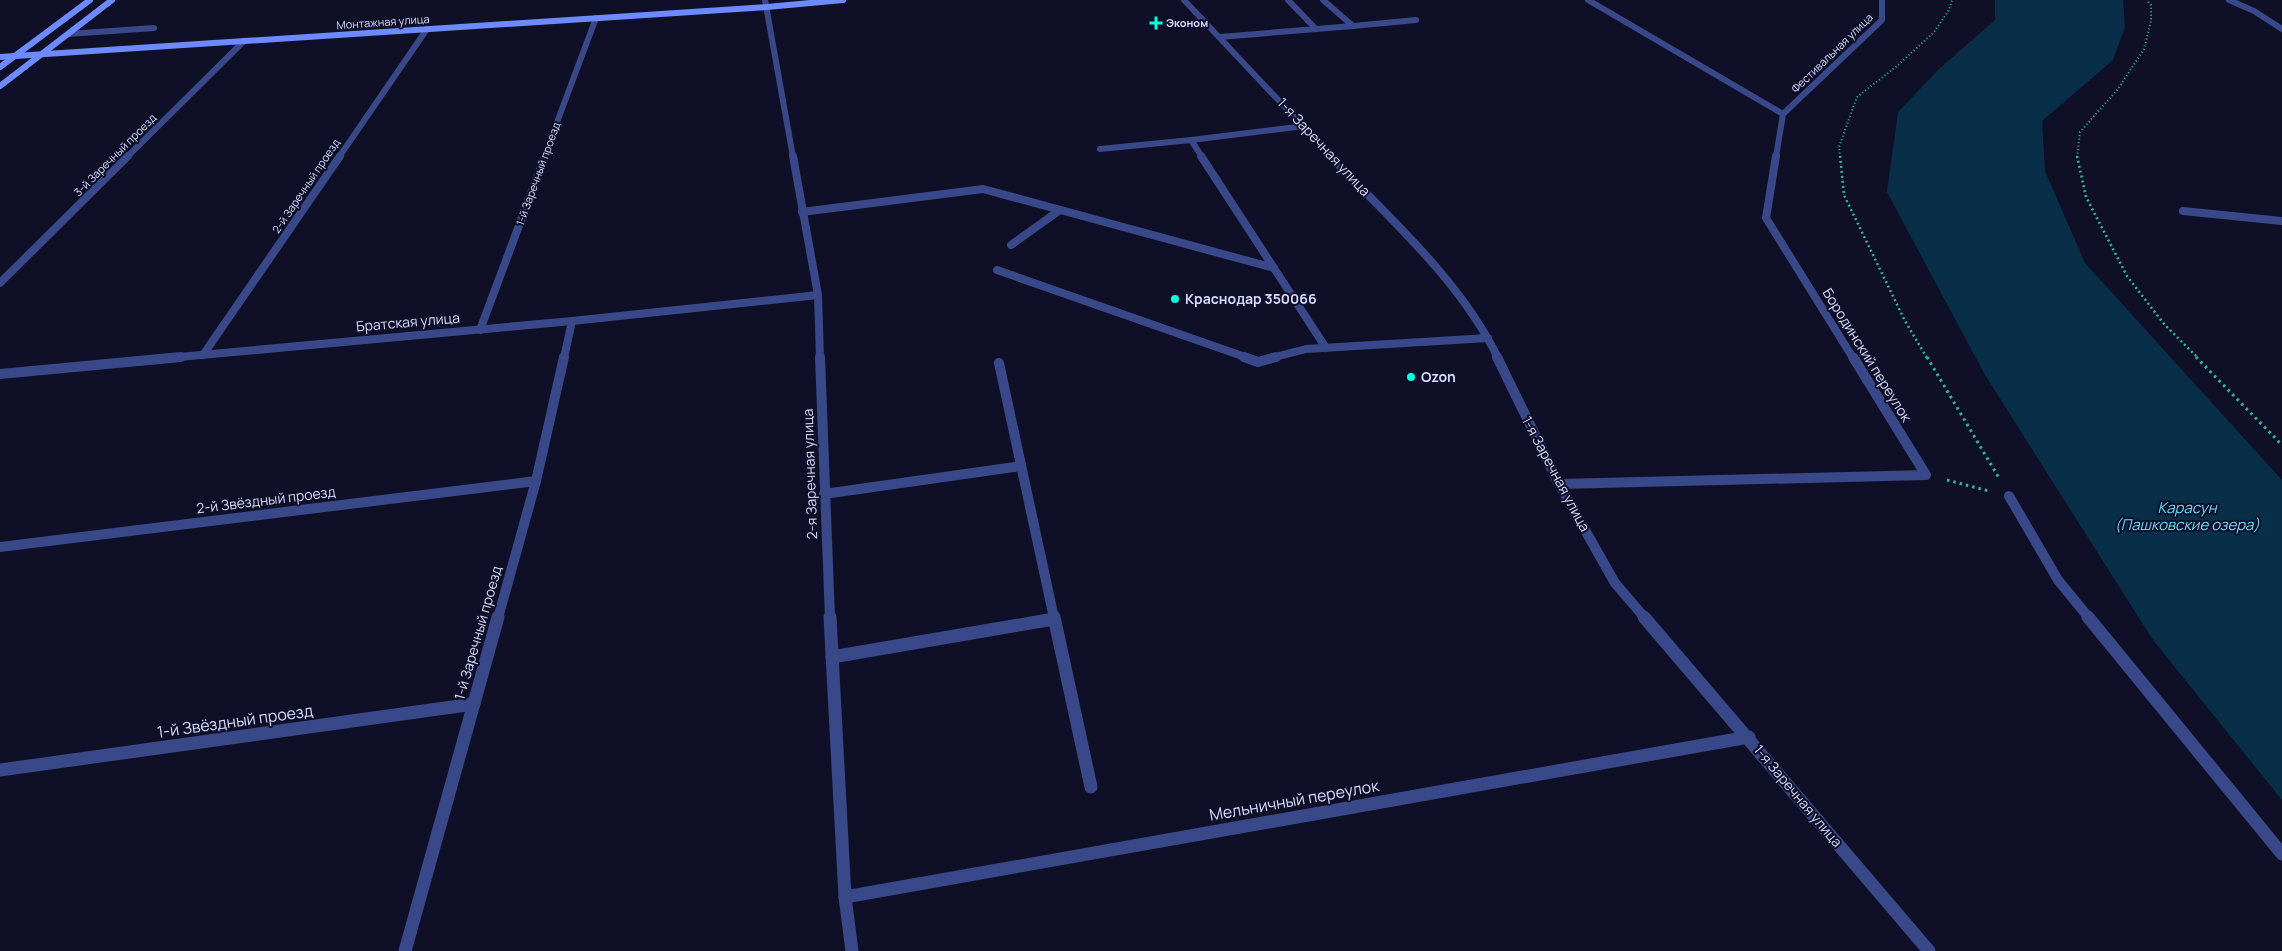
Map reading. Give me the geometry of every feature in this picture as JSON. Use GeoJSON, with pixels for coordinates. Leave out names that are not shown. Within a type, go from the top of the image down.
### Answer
{"type":"FeatureCollection","features":[{"type":"Feature","properties":{"kind":"main road"},"geometry":{"type":"LineString","coordinates":[[0,67],[90,0]]}},
{"type":"Feature","properties":{"kind":"main road"},"geometry":{"type":"LineString","coordinates":[[0,86],[112,0]]}},
{"type":"Feature","properties":{"kind":"main road","name":"Монтажная улица"},"geometry":{"type":"LineString","coordinates":[[0,57],[843,0]]}},
{"type":"Feature","properties":{"kind":"street","name":"1-я Заречная улица"},"geometry":{"type":"LineString","coordinates":[[1184,0],[1305,126],[1450,283],[1488,338],[1559,484],[1615,583],[1749,737],[1929,951]]}},
{"type":"Feature","properties":{"kind":"street"},"geometry":{"type":"LineString","coordinates":[[1288,0],[1316,29]]}},
{"type":"Feature","properties":{"kind":"street"},"geometry":{"type":"LineString","coordinates":[[1323,0],[1353,26]]}},
{"type":"Feature","properties":{"kind":"street"},"geometry":{"type":"LineString","coordinates":[[1588,0],[1783,114]]}},
{"type":"Feature","properties":{"kind":"street","name":"Фестивальная улица"},"geometry":{"type":"LineString","coordinates":[[1783,114],[1882,20],[1882,0]]}},
{"type":"Feature","properties":{"kind":"street"},"geometry":{"type":"LineString","coordinates":[[2229,0],[2282,29]]}},
{"type":"Feature","properties":{"kind":"street","name":"2-я Заречная улица"},"geometry":{"type":"LineString","coordinates":[[766,4],[818,295],[824,494],[832,657],[845,897],[852,951]]}},
{"type":"Feature","properties":{"kind":"street","name":"1-й Заречный проезд"},"geometry":{"type":"LineString","coordinates":[[480,330],[596,18]]}},
{"type":"Feature","properties":{"kind":"street"},"geometry":{"type":"LineString","coordinates":[[1220,37],[1416,20]]}},
{"type":"Feature","properties":{"kind":"street"},"geometry":{"type":"LineString","coordinates":[[68,34],[154,28]]}},
{"type":"Feature","properties":{"kind":"street","name":"2-й Заречный проезд"},"geometry":{"type":"LineString","coordinates":[[203,355],[427,29]]}},
{"type":"Feature","properties":{"kind":"street","name":"3-й Заречный проезд"},"geometry":{"type":"LineString","coordinates":[[0,284],[244,41]]}},
{"type":"Feature","properties":{"kind":"street","name":"Бородинский переулок"},"geometry":{"type":"LineString","coordinates":[[1783,114],[1766,218],[1926,475]]}},
{"type":"Feature","properties":{"kind":"street"},"geometry":{"type":"LineString","coordinates":[[1100,149],[1305,126]]}},
{"type":"Feature","properties":{"kind":"street"},"geometry":{"type":"LineString","coordinates":[[1191,140],[1326,348]]}},
{"type":"Feature","properties":{"kind":"street"},"geometry":{"type":"LineString","coordinates":[[802,212],[983,189],[1274,268]]}},
{"type":"Feature","properties":{"kind":"street"},"geometry":{"type":"LineString","coordinates":[[1011,245],[1060,210]]}},
{"type":"Feature","properties":{"kind":"street"},"geometry":{"type":"LineString","coordinates":[[2183,211],[2282,221]]}},
{"type":"Feature","properties":{"kind":"street"},"geometry":{"type":"LineString","coordinates":[[997,270],[1258,362],[1306,349],[1488,338]]}},
{"type":"Feature","properties":{"kind":"street","name":"Братская улица"},"geometry":{"type":"LineString","coordinates":[[0,374],[572,322],[818,295]]}},
{"type":"Feature","properties":{"kind":"street","name":"1-й Заречный проезд"},"geometry":{"type":"LineString","coordinates":[[404,951],[536,480],[572,322]]}},
{"type":"Feature","properties":{"kind":"street"},"geometry":{"type":"LineString","coordinates":[[999,363],[1091,788]]}},
{"type":"Feature","properties":{"kind":"street"},"geometry":{"type":"LineString","coordinates":[[824,494],[1021,466]]}},
{"type":"Feature","properties":{"kind":"street"},"geometry":{"type":"LineString","coordinates":[[1559,484],[1926,475]]}},
{"type":"Feature","properties":{"kind":"street","name":"2-й Звёздный проезд"},"geometry":{"type":"LineString","coordinates":[[0,547],[536,480]]}},
{"type":"Feature","properties":{"kind":"street"},"geometry":{"type":"LineString","coordinates":[[2009,496],[2058,580],[2282,854]]}},
{"type":"Feature","properties":{"kind":"street"},"geometry":{"type":"LineString","coordinates":[[832,657],[1054,620]]}},
{"type":"Feature","properties":{"kind":"street","name":"1-й Звёздный проезд"},"geometry":{"type":"LineString","coordinates":[[0,770],[474,704]]}},
{"type":"Feature","properties":{"kind":"street","name":"Мельничный переулок"},"geometry":{"type":"LineString","coordinates":[[845,897],[1749,737]]}},
{"type":"Feature","properties":{"kind":"path"},"geometry":{"type":"LineString","coordinates":[[1952,0],[1949,10],[1934,32],[1897,66],[1857,97],[1840,147],[1844,195],[1905,321],[2009,496]]}},
{"type":"Feature","properties":{"kind":"path"},"geometry":{"type":"LineString","coordinates":[[2146,0],[2150,5],[2151,21],[2144,50],[2118,89],[2080,132],[2078,159],[2086,197],[2127,276],[2164,324],[2282,446]]}},
{"type":"Feature","properties":{"kind":"path"},"geometry":{"type":"LineString","coordinates":[[1926,475],[2009,496]]}},
{"type":"Feature","properties":{"kind":"water","name":"Карасун (Пашковские озера)"},"geometry":{"type":"Polygon","coordinates":[[[1995,0],[2123,0],[2125,27],[2113,60],[2042,121],[2045,171],[2085,263],[2282,480],[2282,800],[2153,640],[1985,375],[1887,192],[1898,112],[1939,69],[1995,20],[1995,0]]]}},
{"type":"Feature","properties":{"kind":"place","name":"Эконом"},"geometry":{"type":"Point","coordinates":[1156,23]}},
{"type":"Feature","properties":{"kind":"place","name":"Краснодар 350066"},"geometry":{"type":"Point","coordinates":[1175,299]}},
{"type":"Feature","properties":{"kind":"place","name":"Ozon"},"geometry":{"type":"Point","coordinates":[1411,377]}}]}
